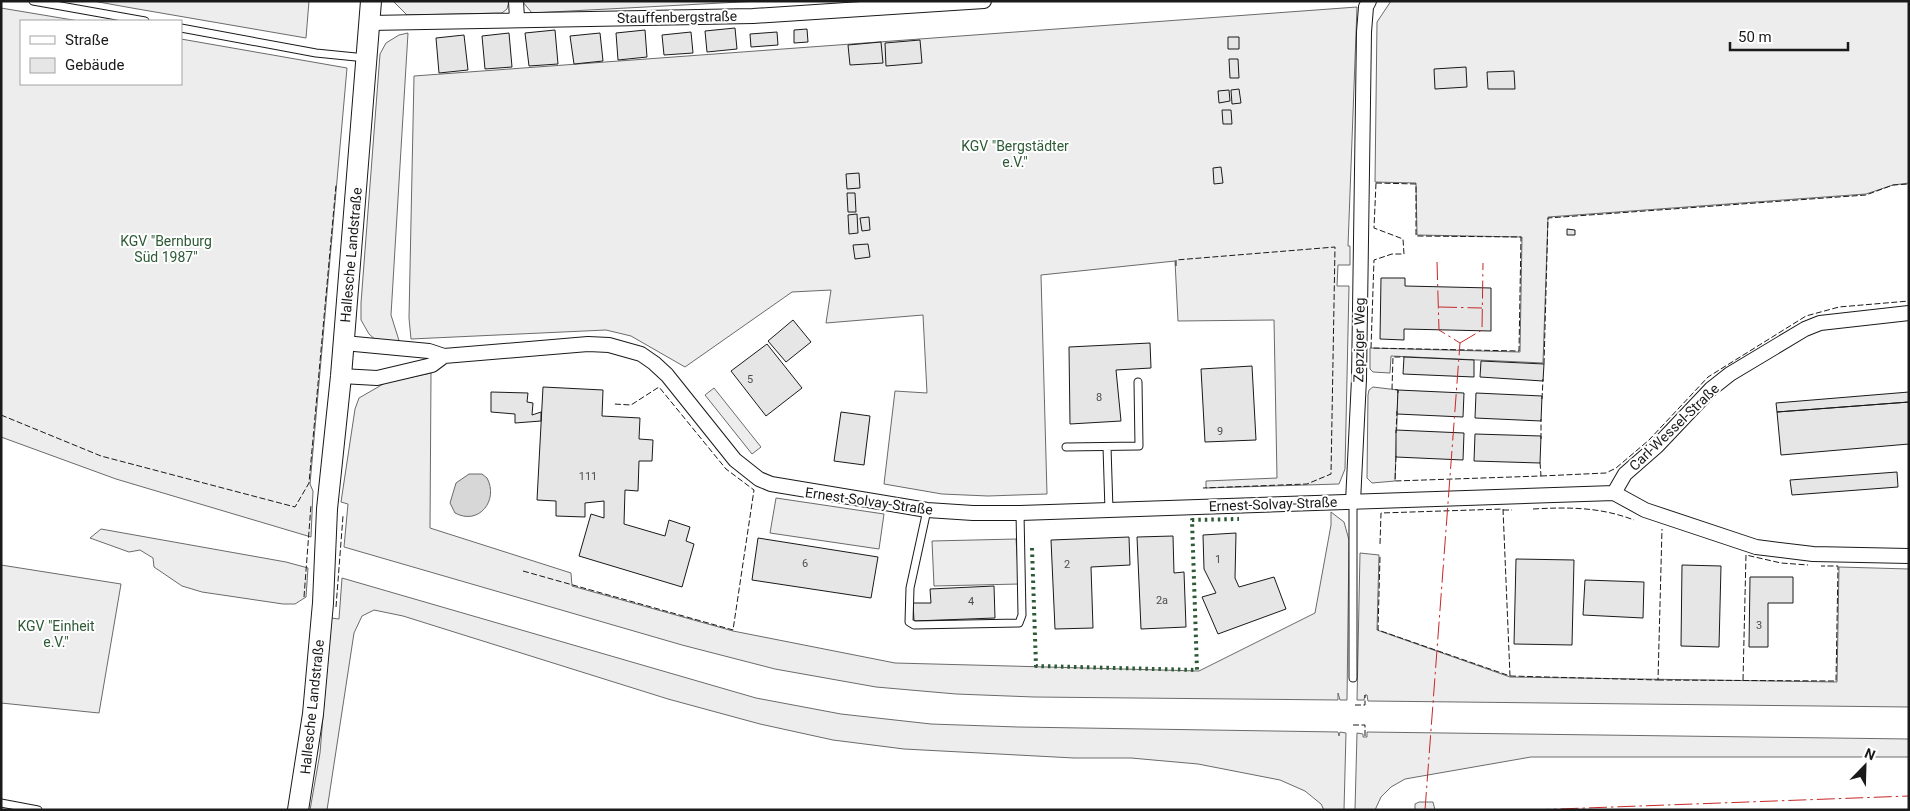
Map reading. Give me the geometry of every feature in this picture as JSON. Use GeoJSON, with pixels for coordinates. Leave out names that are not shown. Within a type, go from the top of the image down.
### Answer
{"type":"FeatureCollection","features":[{"type":"Feature","properties":{"kind":"main road","name":"Hallesche Landstraße"},"geometry":{"type":"LineString","coordinates":[[298,810],[313,714],[327,509],[344,343],[371,1]]}},
{"type":"Feature","properties":{"kind":"street"},"geometry":{"type":"LineString","coordinates":[[516,1],[517,19]]}},
{"type":"Feature","properties":{"kind":"street","name":"Stauffenbergstraße"},"geometry":{"type":"LineString","coordinates":[[370,23],[772,16],[984,1]]}},
{"type":"Feature","properties":{"kind":"street","name":"Zepziger Weg"},"geometry":{"type":"LineString","coordinates":[[1353,502],[1357,436],[1366,3]]}},
{"type":"Feature","properties":{"kind":"street","name":"Carl-Wessel-Straße"},"geometry":{"type":"LineString","coordinates":[[1614,493],[1625,474],[1657,446],[1711,388],[1730,374],[1805,329],[1820,323],[1909,313]]}},
{"type":"Feature","properties":{"kind":"street","name":"Ernest-Solvay-Straße"},"geometry":{"type":"LineString","coordinates":[[344,343],[429,351],[444,356],[588,344],[609,344],[626,348],[654,363],[667,375],[734,460],[759,479],[790,489],[927,510],[972,513],[1353,502]]}},
{"type":"Feature","properties":{"kind":"street","name":"Ernest-Solvay-Straße"},"geometry":{"type":"LineString","coordinates":[[341,376],[377,378],[432,364],[444,356]]}},
{"type":"Feature","properties":{"kind":"street"},"geometry":{"type":"LineString","coordinates":[[1353,502],[1614,493],[1645,510],[1756,547],[1813,554],[1909,556]]}},
{"type":"Feature","properties":{"kind":"lane"},"geometry":{"type":"LineString","coordinates":[[33,1],[139,20]]}},
{"type":"Feature","properties":{"kind":"lane"},"geometry":{"type":"LineString","coordinates":[[182,28],[316,53],[366,58]]}},
{"type":"Feature","properties":{"kind":"lane"},"geometry":{"type":"LineString","coordinates":[[1066,448],[1139,446],[1138,382]]}},
{"type":"Feature","properties":{"kind":"lane"},"geometry":{"type":"LineString","coordinates":[[1107,447],[1109,510]]}},
{"type":"Feature","properties":{"kind":"lane","name":"Zepziger Weg"},"geometry":{"type":"LineString","coordinates":[[1353,502],[1353,678]]}},
{"type":"Feature","properties":{"kind":"lane"},"geometry":{"type":"LineString","coordinates":[[927,510],[910,588],[909,622],[914,625],[1018,623],[1022,615],[1020,513]]}},
{"type":"Feature","properties":{"kind":"lane"},"geometry":{"type":"LineString","coordinates":[[1,803],[38,810]]}},
{"type":"Feature","properties":{"kind":"shaded area"},"geometry":{"type":"Polygon","coordinates":[[[93,1],[309,1],[306,38],[132,8],[93,1]]]}},
{"type":"Feature","properties":{"kind":"shaded area"},"geometry":{"type":"Polygon","coordinates":[[[393,1],[509,1],[507,9],[502,13],[407,15],[393,1]]]}},
{"type":"Feature","properties":{"kind":"shaded area"},"geometry":{"type":"Polygon","coordinates":[[[522,1],[759,1],[532,13],[522,1]]]}},
{"type":"Feature","properties":{"kind":"shaded area"},"geometry":{"type":"Polygon","coordinates":[[[1391,1],[1909,1],[1909,183],[1893,185],[1866,194],[1548,217],[1543,363],[1391,356],[1390,373],[1373,372],[1370,369],[1370,348],[1520,352],[1522,237],[1417,235],[1416,183],[1375,182],[1377,22],[1391,1]]]}},
{"type":"Feature","properties":{"kind":"shaded area","name":"KGV \"Bergstädter e.V.\""},"geometry":{"type":"Polygon","coordinates":[[[1357,7],[1348,246],[1350,246],[1350,265],[1338,265],[1337,286],[1349,286],[1345,469],[1339,484],[1206,488],[1206,481],[1277,478],[1274,320],[1178,321],[1175,261],[1041,275],[1047,494],[988,496],[942,494],[884,484],[895,391],[927,393],[923,315],[826,323],[831,290],[792,292],[685,367],[631,336],[606,330],[411,339],[409,318],[414,76],[1357,7]]]}},
{"type":"Feature","properties":{"kind":"shaded area","name":"KGV \"Bernburg Süd 1987\""},"geometry":{"type":"Polygon","coordinates":[[[1,8],[73,20],[20,20],[20,85],[182,85],[182,39],[347,68],[310,484],[313,491],[311,537],[116,479],[1,437],[1,8]]]}},
{"type":"Feature","properties":{"kind":"shaded area"},"geometry":{"type":"Polygon","coordinates":[[[408,33],[391,315],[401,347],[379,343],[369,334],[361,320],[361,303],[380,54],[386,43],[399,35],[408,33]]]}},
{"type":"Feature","properties":{"kind":"shaded area"},"geometry":{"type":"Polygon","coordinates":[[[431,373],[430,528],[571,573],[572,586],[733,631],[895,663],[1199,671],[1315,613],[1331,525],[1331,512],[1344,522],[1349,540],[1347,700],[1340,700],[1338,693],[1338,700],[1034,697],[956,694],[876,687],[775,669],[682,645],[344,547],[348,504],[341,502],[355,409],[359,398],[385,383],[431,373]]]}},
{"type":"Feature","properties":{"kind":"shaded area"},"geometry":{"type":"Polygon","coordinates":[[[1373,387],[1398,390],[1395,481],[1372,483],[1367,478],[1368,395],[1369,390],[1373,387]]]}},
{"type":"Feature","properties":{"kind":"shaded area"},"geometry":{"type":"Polygon","coordinates":[[[714,388],[761,447],[752,454],[705,395],[714,388]]]}},
{"type":"Feature","properties":{"kind":"shaded area"},"geometry":{"type":"Polygon","coordinates":[[[469,474],[482,474],[487,478],[490,486],[490,495],[484,509],[472,516],[464,516],[455,513],[450,503],[456,483],[469,474]]]}},
{"type":"Feature","properties":{"kind":"shaded area"},"geometry":{"type":"Polygon","coordinates":[[[776,498],[884,514],[879,549],[770,533],[776,498]]]}},
{"type":"Feature","properties":{"kind":"shaded area"},"geometry":{"type":"Polygon","coordinates":[[[101,529],[286,562],[308,568],[306,597],[295,604],[283,604],[202,592],[182,586],[154,567],[153,558],[140,550],[129,552],[90,538],[101,529]]]}},
{"type":"Feature","properties":{"kind":"shaded area"},"geometry":{"type":"Polygon","coordinates":[[[1016,539],[1019,584],[934,586],[932,541],[1016,539]]]}},
{"type":"Feature","properties":{"kind":"shaded area"},"geometry":{"type":"Polygon","coordinates":[[[1360,553],[1379,555],[1377,630],[1510,677],[1837,682],[1839,567],[1909,569],[1909,707],[1368,701],[1367,695],[1365,695],[1364,700],[1357,700],[1360,553]]]}},
{"type":"Feature","properties":{"kind":"shaded area","name":"KGV \"Einheit e.V.\""},"geometry":{"type":"Polygon","coordinates":[[[1,565],[121,584],[99,713],[1,703],[1,565]]]}},
{"type":"Feature","properties":{"kind":"shaded area"},"geometry":{"type":"Polygon","coordinates":[[[342,578],[756,698],[841,714],[931,724],[1338,732],[1339,736],[1340,732],[1346,733],[1344,810],[1324,810],[1321,804],[1305,791],[1280,780],[1198,764],[1131,758],[1074,758],[904,749],[833,740],[760,724],[668,699],[403,616],[374,610],[362,616],[354,633],[327,810],[310,810],[320,753],[331,618],[339,619],[342,578]]]}},
{"type":"Feature","properties":{"kind":"shaded area"},"geometry":{"type":"Polygon","coordinates":[[[1367,732],[1909,739],[1909,757],[1531,757],[1405,779],[1391,787],[1381,797],[1375,810],[1355,810],[1357,733],[1367,737],[1367,732]]]}},
{"type":"Feature","properties":{"kind":"shaded area"},"geometry":{"type":"Polygon","coordinates":[[[1419,802],[1433,802],[1435,810],[1415,810],[1415,804],[1419,802]]]}},
{"type":"Feature","properties":{"kind":"building"},"geometry":{"type":"Polygon","coordinates":[[[735,28],[737,49],[707,52],[705,31],[735,28]]]}},
{"type":"Feature","properties":{"kind":"building"},"geometry":{"type":"Polygon","coordinates":[[[807,29],[808,42],[794,43],[794,30],[807,29]]]}},
{"type":"Feature","properties":{"kind":"building"},"geometry":{"type":"Polygon","coordinates":[[[555,30],[558,64],[529,66],[525,33],[555,30]]]}},
{"type":"Feature","properties":{"kind":"building"},"geometry":{"type":"Polygon","coordinates":[[[645,30],[647,57],[618,60],[616,33],[645,30]]]}},
{"type":"Feature","properties":{"kind":"building"},"geometry":{"type":"Polygon","coordinates":[[[691,32],[693,53],[664,55],[662,35],[691,32]]]}},
{"type":"Feature","properties":{"kind":"building"},"geometry":{"type":"Polygon","coordinates":[[[777,32],[778,45],[751,47],[750,34],[777,32]]]}},
{"type":"Feature","properties":{"kind":"building"},"geometry":{"type":"Polygon","coordinates":[[[509,33],[512,67],[485,69],[482,36],[509,33]]]}},
{"type":"Feature","properties":{"kind":"building"},"geometry":{"type":"Polygon","coordinates":[[[600,33],[603,61],[574,64],[570,36],[600,33]]]}},
{"type":"Feature","properties":{"kind":"building"},"geometry":{"type":"Polygon","coordinates":[[[464,35],[468,70],[439,73],[436,38],[464,35]]]}},
{"type":"Feature","properties":{"kind":"building"},"geometry":{"type":"Polygon","coordinates":[[[1228,37],[1239,37],[1239,49],[1228,49],[1228,37]]]}},
{"type":"Feature","properties":{"kind":"building"},"geometry":{"type":"Polygon","coordinates":[[[920,40],[922,63],[886,66],[885,43],[920,40]]]}},
{"type":"Feature","properties":{"kind":"building"},"geometry":{"type":"Polygon","coordinates":[[[881,42],[883,63],[850,65],[848,45],[881,42]]]}},
{"type":"Feature","properties":{"kind":"building"},"geometry":{"type":"Polygon","coordinates":[[[1229,59],[1238,59],[1239,78],[1230,78],[1229,59]]]}},
{"type":"Feature","properties":{"kind":"building"},"geometry":{"type":"Polygon","coordinates":[[[1466,67],[1467,87],[1435,89],[1434,69],[1466,67]]]}},
{"type":"Feature","properties":{"kind":"building"},"geometry":{"type":"Polygon","coordinates":[[[1514,71],[1515,89],[1488,89],[1487,72],[1514,71]]]}},
{"type":"Feature","properties":{"kind":"building"},"geometry":{"type":"Polygon","coordinates":[[[1239,89],[1241,103],[1232,104],[1231,90],[1239,89]]]}},
{"type":"Feature","properties":{"kind":"building"},"geometry":{"type":"Polygon","coordinates":[[[1229,90],[1230,101],[1219,103],[1218,91],[1229,90]]]}},
{"type":"Feature","properties":{"kind":"building"},"geometry":{"type":"Polygon","coordinates":[[[1222,110],[1231,110],[1232,124],[1223,124],[1222,110]]]}},
{"type":"Feature","properties":{"kind":"building"},"geometry":{"type":"Polygon","coordinates":[[[1221,167],[1223,183],[1214,184],[1213,168],[1221,167]]]}},
{"type":"Feature","properties":{"kind":"building"},"geometry":{"type":"Polygon","coordinates":[[[859,173],[860,188],[847,189],[846,174],[859,173]]]}},
{"type":"Feature","properties":{"kind":"building"},"geometry":{"type":"Polygon","coordinates":[[[847,193],[855,193],[856,212],[848,212],[847,193]]]}},
{"type":"Feature","properties":{"kind":"building"},"geometry":{"type":"Polygon","coordinates":[[[857,214],[858,233],[849,234],[848,215],[857,214]]]}},
{"type":"Feature","properties":{"kind":"building"},"geometry":{"type":"Polygon","coordinates":[[[869,217],[870,230],[862,231],[860,218],[869,217]]]}},
{"type":"Feature","properties":{"kind":"building"},"geometry":{"type":"Polygon","coordinates":[[[1567,229],[1575,230],[1575,235],[1567,235],[1567,229]]]}},
{"type":"Feature","properties":{"kind":"building"},"geometry":{"type":"Polygon","coordinates":[[[868,244],[870,257],[855,259],[853,245],[868,244]]]}},
{"type":"Feature","properties":{"kind":"building"},"geometry":{"type":"Polygon","coordinates":[[[1381,278],[1405,278],[1405,286],[1491,288],[1491,331],[1404,329],[1404,340],[1380,339],[1381,278]]]}},
{"type":"Feature","properties":{"kind":"building"},"geometry":{"type":"Polygon","coordinates":[[[793,320],[811,342],[786,362],[768,341],[793,320]]]}},
{"type":"Feature","properties":{"kind":"building"},"geometry":{"type":"Polygon","coordinates":[[[1150,343],[1151,368],[1116,370],[1121,421],[1070,424],[1069,347],[1150,343]]]}},
{"type":"Feature","properties":{"kind":"building"},"geometry":{"type":"Polygon","coordinates":[[[767,344],[802,388],[766,416],[731,371],[767,344]]]}},
{"type":"Feature","properties":{"kind":"building"},"geometry":{"type":"Polygon","coordinates":[[[1404,357],[1474,360],[1474,377],[1403,374],[1404,357]]]}},
{"type":"Feature","properties":{"kind":"building"},"geometry":{"type":"Polygon","coordinates":[[[1481,361],[1544,364],[1543,381],[1480,377],[1481,361]]]}},
{"type":"Feature","properties":{"kind":"building"},"geometry":{"type":"Polygon","coordinates":[[[1252,366],[1256,440],[1205,442],[1201,369],[1252,366]]]}},
{"type":"Feature","properties":{"kind":"building"},"geometry":{"type":"Polygon","coordinates":[[[543,387],[603,390],[602,416],[640,418],[639,439],[653,440],[652,461],[639,461],[638,491],[625,490],[624,524],[665,536],[669,520],[690,527],[686,541],[694,544],[682,587],[579,556],[591,514],[604,518],[604,501],[585,503],[585,517],[556,516],[556,501],[537,500],[543,387]]]}},
{"type":"Feature","properties":{"kind":"building"},"geometry":{"type":"Polygon","coordinates":[[[1398,390],[1464,393],[1463,417],[1397,414],[1398,390]]]}},
{"type":"Feature","properties":{"kind":"building"},"geometry":{"type":"Polygon","coordinates":[[[491,392],[528,393],[527,402],[533,403],[532,415],[541,412],[541,421],[515,423],[515,414],[491,412],[491,392]]]}},
{"type":"Feature","properties":{"kind":"building"},"geometry":{"type":"Polygon","coordinates":[[[1909,392],[1909,402],[1777,412],[1776,403],[1909,392]]]}},
{"type":"Feature","properties":{"kind":"building"},"geometry":{"type":"Polygon","coordinates":[[[1476,393],[1542,396],[1541,421],[1475,418],[1476,393]]]}},
{"type":"Feature","properties":{"kind":"building"},"geometry":{"type":"Polygon","coordinates":[[[1909,402],[1909,444],[1781,455],[1777,412],[1909,402]]]}},
{"type":"Feature","properties":{"kind":"building"},"geometry":{"type":"Polygon","coordinates":[[[841,412],[870,416],[864,465],[834,461],[841,412]]]}},
{"type":"Feature","properties":{"kind":"building"},"geometry":{"type":"Polygon","coordinates":[[[1396,430],[1464,433],[1463,460],[1396,457],[1396,430]]]}},
{"type":"Feature","properties":{"kind":"building"},"geometry":{"type":"Polygon","coordinates":[[[1475,434],[1541,436],[1540,463],[1474,461],[1475,434]]]}},
{"type":"Feature","properties":{"kind":"building"},"geometry":{"type":"Polygon","coordinates":[[[1897,472],[1898,487],[1792,495],[1790,480],[1897,472]]]}},
{"type":"Feature","properties":{"kind":"building"},"geometry":{"type":"Polygon","coordinates":[[[1236,533],[1235,578],[1239,587],[1274,577],[1286,609],[1218,634],[1202,597],[1216,593],[1204,569],[1203,535],[1236,533]]]}},
{"type":"Feature","properties":{"kind":"building"},"geometry":{"type":"Polygon","coordinates":[[[1173,536],[1174,573],[1184,572],[1186,627],[1141,629],[1137,537],[1173,536]]]}},
{"type":"Feature","properties":{"kind":"building"},"geometry":{"type":"Polygon","coordinates":[[[1129,537],[1130,565],[1091,567],[1093,628],[1055,629],[1051,540],[1129,537]]]}},
{"type":"Feature","properties":{"kind":"building"},"geometry":{"type":"Polygon","coordinates":[[[758,538],[878,557],[871,598],[752,580],[758,538]]]}},
{"type":"Feature","properties":{"kind":"building"},"geometry":{"type":"Polygon","coordinates":[[[1516,559],[1574,560],[1572,645],[1514,644],[1516,559]]]}},
{"type":"Feature","properties":{"kind":"building"},"geometry":{"type":"Polygon","coordinates":[[[1682,565],[1721,566],[1719,647],[1681,646],[1682,565]]]}},
{"type":"Feature","properties":{"kind":"building"},"geometry":{"type":"Polygon","coordinates":[[[1750,577],[1793,577],[1793,603],[1768,603],[1768,647],[1749,647],[1750,577]]]}},
{"type":"Feature","properties":{"kind":"building"},"geometry":{"type":"Polygon","coordinates":[[[1585,580],[1644,582],[1643,618],[1583,615],[1585,580]]]}},
{"type":"Feature","properties":{"kind":"building"},"geometry":{"type":"Polygon","coordinates":[[[994,586],[995,618],[914,621],[913,603],[931,603],[930,589],[994,586]]]}},
{"type":"Feature","properties":{"kind":"hedge"},"geometry":{"type":"LineString","coordinates":[[1032,548],[1036,666],[1197,670],[1192,520],[1239,519]]}},
{"type":"Feature","properties":{"kind":"fence"},"geometry":{"type":"LineString","coordinates":[[1376,183],[1416,184],[1416,236],[1521,237],[1519,351],[1371,348],[1374,260],[1392,254],[1404,254],[1403,239],[1374,228],[1376,183]]}},
{"type":"Feature","properties":{"kind":"fence"},"geometry":{"type":"LineString","coordinates":[[1544,364],[1548,218],[1866,195],[1893,185],[1909,184]]}},
{"type":"Feature","properties":{"kind":"fence"},"geometry":{"type":"LineString","coordinates":[[1,415],[101,456],[295,507],[309,483],[336,185]]}},
{"type":"Feature","properties":{"kind":"fence"},"geometry":{"type":"LineString","coordinates":[[1176,266],[1176,260],[1335,247],[1331,474],[1307,484],[1203,488]]}},
{"type":"Feature","properties":{"kind":"fence"},"geometry":{"type":"LineString","coordinates":[[1541,476],[1606,473],[1616,468],[1649,440],[1708,377],[1806,316],[1839,307],[1909,301]]}},
{"type":"Feature","properties":{"kind":"fence"},"geometry":{"type":"LineString","coordinates":[[1398,393],[1398,390],[1392,389],[1393,357],[1404,357]]}},
{"type":"Feature","properties":{"kind":"fence"},"geometry":{"type":"LineString","coordinates":[[1542,399],[1543,379]]}},
{"type":"Feature","properties":{"kind":"fence"},"geometry":{"type":"LineString","coordinates":[[523,571],[733,630],[754,490],[726,469],[659,387],[631,405],[614,404]]}},
{"type":"Feature","properties":{"kind":"fence"},"geometry":{"type":"LineString","coordinates":[[1396,433],[1397,411]]}},
{"type":"Feature","properties":{"kind":"fence"},"geometry":{"type":"LineString","coordinates":[[1541,419],[1541,439]]}},
{"type":"Feature","properties":{"kind":"fence"},"geometry":{"type":"LineString","coordinates":[[1396,456],[1395,481],[1541,476],[1540,462]]}},
{"type":"Feature","properties":{"kind":"fence"},"geometry":{"type":"LineString","coordinates":[[304,597],[311,505]]}},
{"type":"Feature","properties":{"kind":"fence"},"geometry":{"type":"LineString","coordinates":[[1380,544],[1381,513],[1503,509],[1510,676],[1378,630],[1380,557]]}},
{"type":"Feature","properties":{"kind":"fence"},"geometry":{"type":"LineString","coordinates":[[1533,509],[1597,510],[1634,520]]}},
{"type":"Feature","properties":{"kind":"fence"},"geometry":{"type":"LineString","coordinates":[[1503,510],[1512,510]]}},
{"type":"Feature","properties":{"kind":"fence"},"geometry":{"type":"LineString","coordinates":[[336,607],[343,516]]}},
{"type":"Feature","properties":{"kind":"fence"},"geometry":{"type":"LineString","coordinates":[[1510,676],[1658,680],[1662,529]]}},
{"type":"Feature","properties":{"kind":"fence"},"geometry":{"type":"LineString","coordinates":[[1743,680],[1746,555],[1781,563],[1808,565]]}},
{"type":"Feature","properties":{"kind":"fence"},"geometry":{"type":"LineString","coordinates":[[1658,680],[1836,681],[1838,566],[1821,566]]}},
{"type":"Feature","properties":{"kind":"fence"},"geometry":{"type":"LineString","coordinates":[[1355,705],[1365,705],[1365,695]]}},
{"type":"Feature","properties":{"kind":"fence"},"geometry":{"type":"LineString","coordinates":[[1353,725],[1365,725],[1365,736]]}},
{"type":"Feature","properties":{"kind":"power"},"geometry":{"type":"LineString","coordinates":[[1437,262],[1439,330],[1460,343]]}},
{"type":"Feature","properties":{"kind":"power"},"geometry":{"type":"LineString","coordinates":[[1460,343],[1482,330],[1483,263]]}},
{"type":"Feature","properties":{"kind":"power"},"geometry":{"type":"LineString","coordinates":[[1439,307],[1482,308]]}},
{"type":"Feature","properties":{"kind":"power"},"geometry":{"type":"LineString","coordinates":[[1425,810],[1460,343]]}},
{"type":"Feature","properties":{"kind":"power"},"geometry":{"type":"LineString","coordinates":[[1532,810],[1909,796]]}}]}
